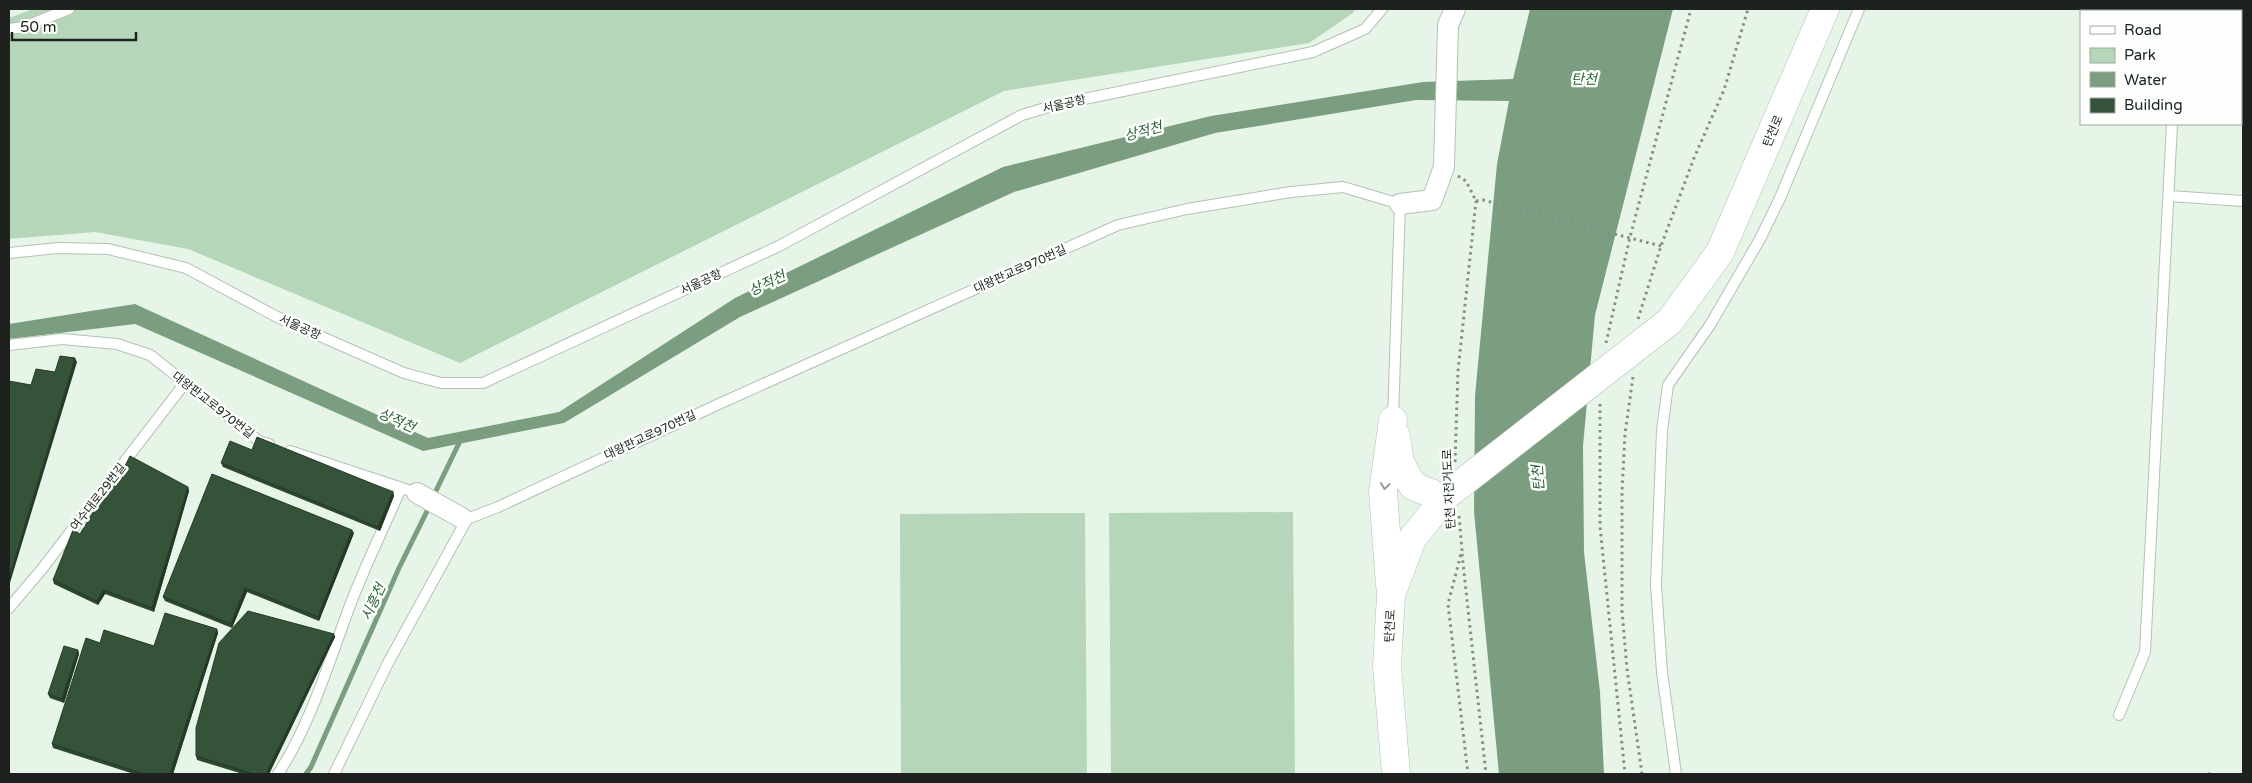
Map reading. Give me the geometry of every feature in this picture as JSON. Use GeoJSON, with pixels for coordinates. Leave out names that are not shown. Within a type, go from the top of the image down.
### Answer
{"type":"FeatureCollection","features":[{"type":"Feature","properties":{"kind":"main road","name":"탄천로"},"geometry":{"type":"LineString","coordinates":[[1396,774],[1387,666],[1391,596],[1412,540],[1450,501],[1670,321],[1720,252],[1825,9]]}},
{"type":"Feature","properties":{"kind":"main road"},"geometry":{"type":"LineString","coordinates":[[1393,420],[1400,463],[1413,486],[1450,501]]}},
{"type":"Feature","properties":{"kind":"main road"},"geometry":{"type":"LineString","coordinates":[[1391,596],[1384,492],[1393,420]]}},
{"type":"Feature","properties":{"kind":"street"},"geometry":{"type":"LineString","coordinates":[[1400,204],[1432,200],[1444,167],[1448,25],[1455,9]]}},
{"type":"Feature","properties":{"kind":"street"},"geometry":{"type":"LineString","coordinates":[[409,490],[465,518]]}},
{"type":"Feature","properties":{"kind":"lane"},"geometry":{"type":"LineString","coordinates":[[9,29],[24,27],[69,9]]}},
{"type":"Feature","properties":{"kind":"lane","name":"서울공항"},"geometry":{"type":"LineString","coordinates":[[9,253],[58,248],[108,249],[186,268],[279,318],[404,373],[441,383],[483,382],[779,246],[1022,115],[1055,105],[1314,52],[1365,29],[1382,9]]}},
{"type":"Feature","properties":{"kind":"lane"},"geometry":{"type":"LineString","coordinates":[[1676,774],[1662,672],[1656,585],[1662,430],[1668,385],[1710,325],[1772,215],[1859,9]]}},
{"type":"Feature","properties":{"kind":"lane"},"geometry":{"type":"LineString","coordinates":[[2119,715],[2144,652],[2172,125]]}},
{"type":"Feature","properties":{"kind":"lane","name":"대왕판교로970번길"},"geometry":{"type":"LineString","coordinates":[[465,518],[498,507],[720,403],[1118,225],[1188,209],[1291,192],[1343,187],[1400,204]]}},
{"type":"Feature","properties":{"kind":"lane"},"geometry":{"type":"LineString","coordinates":[[2169,196],[2243,201]]}},
{"type":"Feature","properties":{"kind":"lane"},"geometry":{"type":"LineString","coordinates":[[1393,420],[1400,204]]}},
{"type":"Feature","properties":{"kind":"lane","name":"대왕판교로970번길"},"geometry":{"type":"LineString","coordinates":[[9,345],[62,339],[118,344],[150,355],[259,441],[409,490]]}},
{"type":"Feature","properties":{"kind":"lane","name":"여수대로29번길"},"geometry":{"type":"LineString","coordinates":[[9,608],[42,569],[185,383]]}},
{"type":"Feature","properties":{"kind":"lane"},"geometry":{"type":"LineString","coordinates":[[278,774],[290,756],[317,696],[353,598],[409,490]]}},
{"type":"Feature","properties":{"kind":"lane"},"geometry":{"type":"LineString","coordinates":[[334,774],[388,664],[465,518]]}},
{"type":"Feature","properties":{"kind":"path"},"geometry":{"type":"LineString","coordinates":[[1604,351],[1630,237],[1691,9]]}},
{"type":"Feature","properties":{"kind":"path"},"geometry":{"type":"LineString","coordinates":[[1444,167],[1466,181],[1476,201],[1483,200],[1661,246]]}},
{"type":"Feature","properties":{"kind":"path","name":"탄천 자전거도로"},"geometry":{"type":"LineString","coordinates":[[1455,464],[1458,371],[1476,201]]}},
{"type":"Feature","properties":{"kind":"path"},"geometry":{"type":"LineString","coordinates":[[1600,399],[1600,526],[1625,774]]}},
{"type":"Feature","properties":{"kind":"path","name":"탄천 자전거도로"},"geometry":{"type":"LineString","coordinates":[[1450,501],[1462,550],[1448,604],[1468,774]]}},
{"type":"Feature","properties":{"kind":"path"},"geometry":{"type":"LineString","coordinates":[[1462,550],[1486,774]]}},
{"type":"Feature","properties":{"kind":"shaded area"},"geometry":{"type":"Polygon","coordinates":[[[2243,9],[2243,67],[2242,10],[2215,10],[2243,9]]]}},
{"type":"Feature","properties":{"kind":"green space"},"geometry":{"type":"Polygon","coordinates":[[[33,9],[1355,9],[1353,13],[1309,43],[1004,91],[460,363],[188,249],[95,232],[9,239],[9,17],[33,9]]]}},
{"type":"Feature","properties":{"kind":"green space"},"geometry":{"type":"Polygon","coordinates":[[[1293,512],[1295,774],[1111,774],[1109,513],[1293,512]]]}},
{"type":"Feature","properties":{"kind":"green space"},"geometry":{"type":"Polygon","coordinates":[[[1085,513],[1087,774],[901,774],[900,514],[1085,513]]]}},
{"type":"Feature","properties":{"kind":"water","name":"탄천"},"geometry":{"type":"Polygon","coordinates":[[[1530,9],[1673,9],[1595,315],[1583,446],[1584,552],[1600,692],[1604,774],[1499,774],[1474,512],[1475,396],[1497,164],[1509,101],[1416,100],[1215,133],[1014,192],[740,317],[564,423],[423,451],[135,324],[9,339],[9,324],[135,304],[428,438],[559,412],[735,298],[1003,167],[1211,116],[1423,82],[1513,79],[1530,9]]]}},
{"type":"Feature","properties":{"kind":"building"},"geometry":{"type":"Polygon","coordinates":[[[60,356],[75,358],[9,578],[9,381],[31,385],[36,369],[55,372],[60,356]]]}},
{"type":"Feature","properties":{"kind":"building"},"geometry":{"type":"Polygon","coordinates":[[[257,437],[393,492],[378,527],[221,463],[230,441],[252,450],[257,437]]]}},
{"type":"Feature","properties":{"kind":"building"},"geometry":{"type":"Polygon","coordinates":[[[130,456],[188,487],[152,608],[104,590],[97,601],[53,580],[73,530],[80,534],[116,474],[120,476],[130,456]]]}},
{"type":"Feature","properties":{"kind":"building"},"geometry":{"type":"Polygon","coordinates":[[[212,474],[352,530],[318,617],[245,588],[231,624],[163,597],[212,474]]]}},
{"type":"Feature","properties":{"kind":"building"},"geometry":{"type":"Polygon","coordinates":[[[248,611],[334,634],[266,774],[254,774],[196,756],[196,728],[219,643],[248,611]]]}},
{"type":"Feature","properties":{"kind":"building"},"geometry":{"type":"Polygon","coordinates":[[[165,613],[217,629],[170,774],[144,774],[52,744],[86,638],[100,643],[104,630],[154,646],[165,613]]]}},
{"type":"Feature","properties":{"kind":"building"},"geometry":{"type":"Polygon","coordinates":[[[64,646],[78,650],[62,699],[48,694],[64,646]]]}},
{"type":"Feature","properties":{"kind":"waterway","name":"시흥천"},"geometry":{"type":"LineString","coordinates":[[433,497],[461,439]]}},
{"type":"Feature","properties":{"kind":"waterway","name":"시흥천"},"geometry":{"type":"LineString","coordinates":[[306,774],[311,767],[399,568],[430,505]]}},
{"type":"Feature","properties":{"kind":"water label","name":"상적천"},"geometry":{"type":"Point","coordinates":[1143,131]}},
{"type":"Feature","properties":{"kind":"water label","name":"상적천"},"geometry":{"type":"Point","coordinates":[767,283]}},
{"type":"Feature","properties":{"kind":"water label","name":"상적천"},"geometry":{"type":"Point","coordinates":[397,420]}}]}
